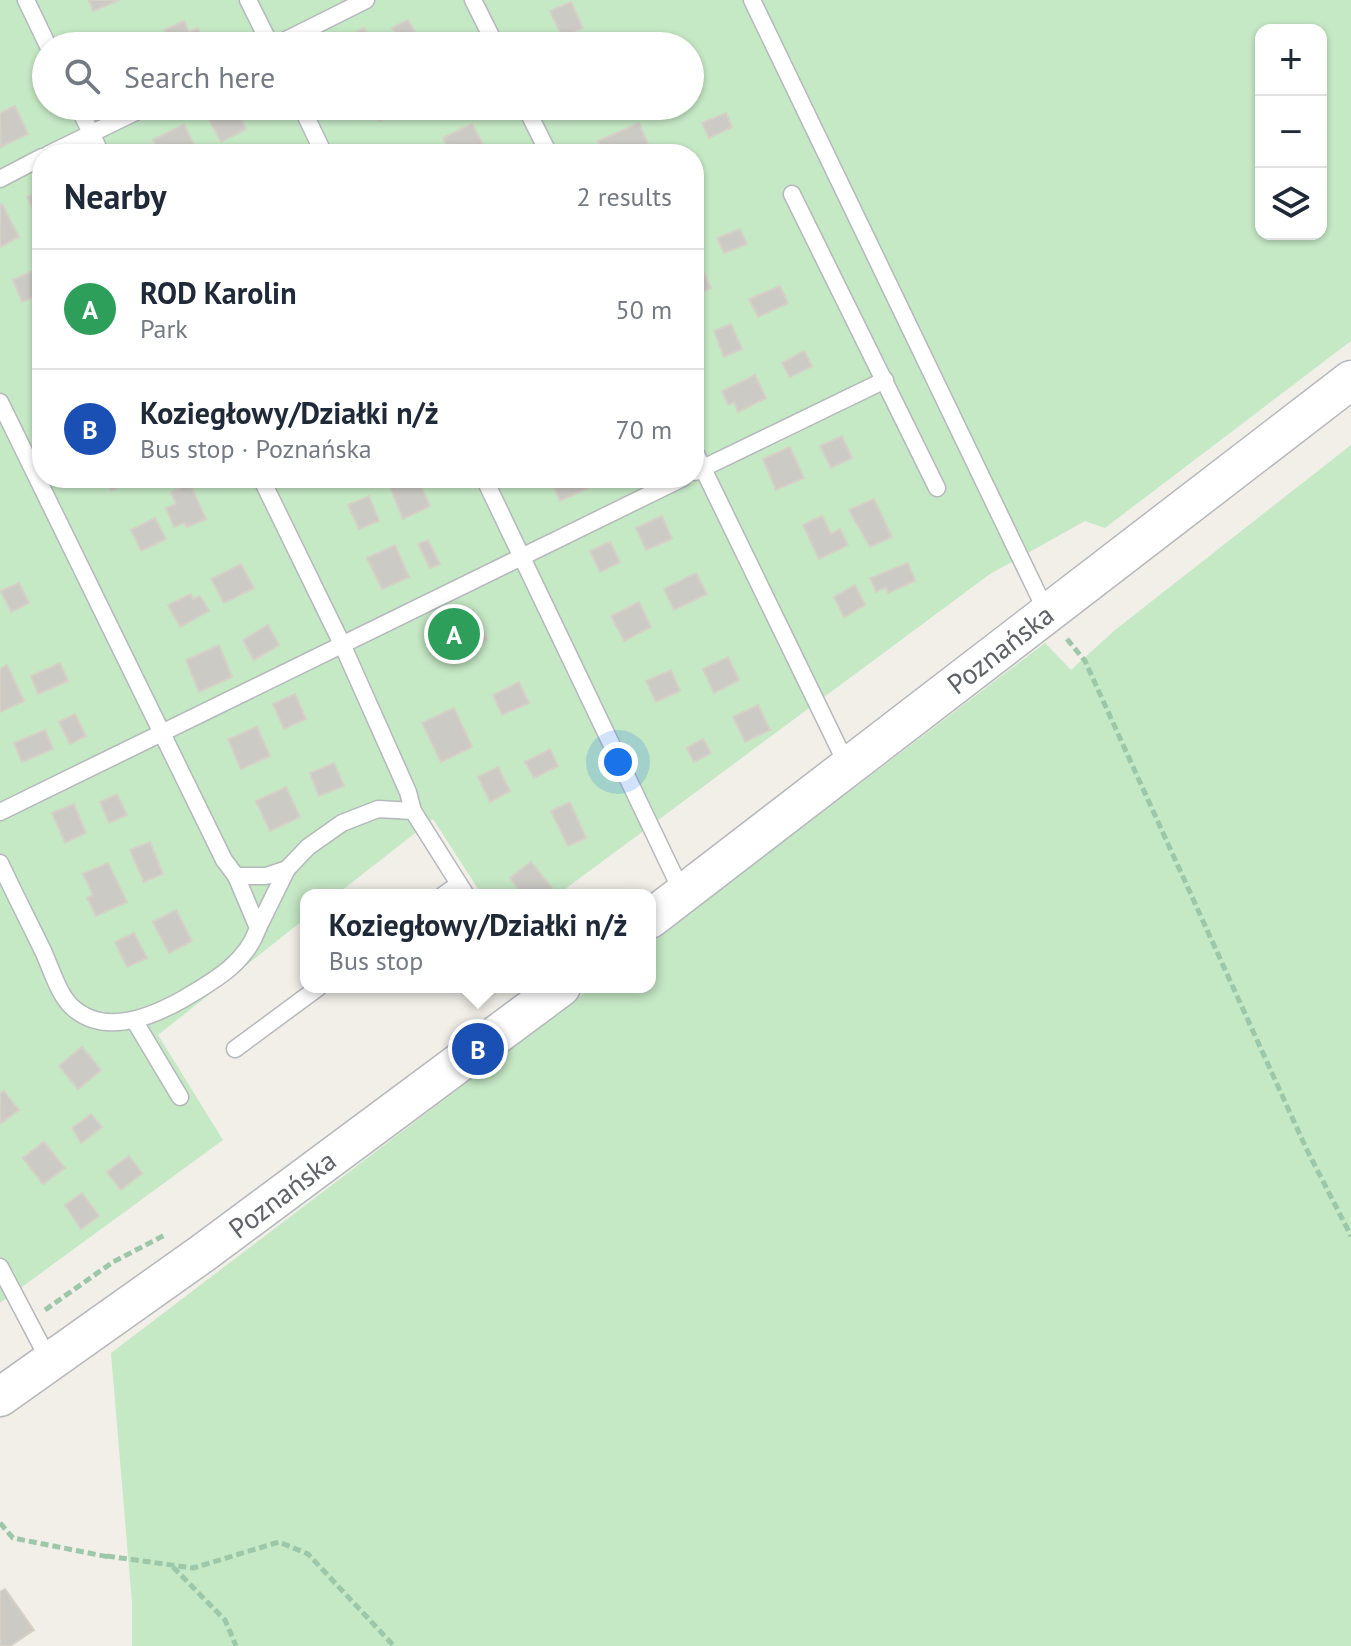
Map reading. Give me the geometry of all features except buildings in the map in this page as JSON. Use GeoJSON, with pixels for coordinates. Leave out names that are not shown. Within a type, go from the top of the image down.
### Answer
{"type":"FeatureCollection","features":[{"type":"Feature","properties":{"kind":"street","name":"Poznańska"},"geometry":{"type":"LineString","coordinates":[[656,914],[1351,380]]}},
{"type":"Feature","properties":{"kind":"street","name":"Poznańska"},"geometry":{"type":"LineString","coordinates":[[0,1397],[203,1253],[542,993]]}},
{"type":"Feature","properties":{"kind":"lane"},"geometry":{"type":"LineString","coordinates":[[26,0],[41,32]]}},
{"type":"Feature","properties":{"kind":"lane"},"geometry":{"type":"LineString","coordinates":[[248,0],[265,32]]}},
{"type":"Feature","properties":{"kind":"lane"},"geometry":{"type":"LineString","coordinates":[[301,32],[366,0]]}},
{"type":"Feature","properties":{"kind":"lane"},"geometry":{"type":"LineString","coordinates":[[473,0],[489,32]]}},
{"type":"Feature","properties":{"kind":"lane"},"geometry":{"type":"LineString","coordinates":[[752,0],[1047,613]]}},
{"type":"Feature","properties":{"kind":"lane"},"geometry":{"type":"LineString","coordinates":[[85,120],[96,144]]}},
{"type":"Feature","properties":{"kind":"lane"},"geometry":{"type":"LineString","coordinates":[[69,144],[118,120]]}},
{"type":"Feature","properties":{"kind":"lane"},"geometry":{"type":"LineString","coordinates":[[308,120],[319,144]]}},
{"type":"Feature","properties":{"kind":"lane"},"geometry":{"type":"LineString","coordinates":[[532,120],[544,144]]}},
{"type":"Feature","properties":{"kind":"lane"},"geometry":{"type":"LineString","coordinates":[[0,179],[32,162]]}},
{"type":"Feature","properties":{"kind":"lane"},"geometry":{"type":"LineString","coordinates":[[792,194],[937,488]]}},
{"type":"Feature","properties":{"kind":"lane"},"geometry":{"type":"LineString","coordinates":[[704,467],[885,380]]}},
{"type":"Feature","properties":{"kind":"lane"},"geometry":{"type":"LineString","coordinates":[[0,402],[32,467]]}},
{"type":"Feature","properties":{"kind":"lane"},"geometry":{"type":"LineString","coordinates":[[704,482],[848,767]]}},
{"type":"Feature","properties":{"kind":"lane"},"geometry":{"type":"LineString","coordinates":[[42,488],[224,860],[236,876],[258,928]]}},
{"type":"Feature","properties":{"kind":"lane"},"geometry":{"type":"LineString","coordinates":[[266,488],[342,644],[408,792],[413,811],[462,889]]}},
{"type":"Feature","properties":{"kind":"lane"},"geometry":{"type":"LineString","coordinates":[[489,488],[683,894]]}},
{"type":"Feature","properties":{"kind":"lane"},"geometry":{"type":"LineString","coordinates":[[0,812],[662,488]]}},
{"type":"Feature","properties":{"kind":"lane"},"geometry":{"type":"LineString","coordinates":[[0,863],[69,1004],[93,1020],[134,1020],[165,1010],[230,969],[251,948],[287,869],[308,847],[342,823],[378,809],[413,811]]}},
{"type":"Feature","properties":{"kind":"lane"},"geometry":{"type":"LineString","coordinates":[[236,876],[266,876],[287,869]]}},
{"type":"Feature","properties":{"kind":"lane"},"geometry":{"type":"LineString","coordinates":[[235,1049],[311,993]]}},
{"type":"Feature","properties":{"kind":"lane"},"geometry":{"type":"LineString","coordinates":[[134,1020],[180,1097]]}},
{"type":"Feature","properties":{"kind":"lane"},"geometry":{"type":"LineString","coordinates":[[0,1267],[50,1362]]}},
{"type":"Feature","properties":{"kind":"path"},"geometry":{"type":"LineString","coordinates":[[1047,613],[1085,661],[1306,1148],[1351,1236]]}},
{"type":"Feature","properties":{"kind":"path"},"geometry":{"type":"LineString","coordinates":[[30,1320],[113,1262],[167,1234]]}},
{"type":"Feature","properties":{"kind":"path"},"geometry":{"type":"LineString","coordinates":[[0,1523],[13,1538],[193,1568],[279,1542],[308,1554],[394,1646]]}},
{"type":"Feature","properties":{"kind":"path"},"geometry":{"type":"LineString","coordinates":[[107,1556],[170,1564],[225,1620],[236,1646]]}},
{"type":"Feature","properties":{"kind":"green space"},"geometry":{"type":"Polygon","coordinates":[[[0,0],[1351,0],[1351,341],[1105,528],[1085,521],[990,574],[565,889],[478,889],[433,819],[344,889],[300,889],[300,923],[158,1035],[223,1140],[0,1303],[0,0]]]}},
{"type":"Feature","properties":{"kind":"green space"},"geometry":{"type":"Polygon","coordinates":[[[1351,445],[1351,1646],[132,1646],[132,1603],[111,1353],[584,993],[656,993],[656,938],[1045,643],[1071,670],[1115,630],[1351,445]]]}},
{"type":"Feature","properties":{"kind":"place","name":"ROD Karolin"},"geometry":{"type":"Point","coordinates":[454,634]}},
{"type":"Feature","properties":{"kind":"place","name":"Koziegłowy/Działki n/ż"},"geometry":{"type":"Point","coordinates":[478,1049]}}]}
